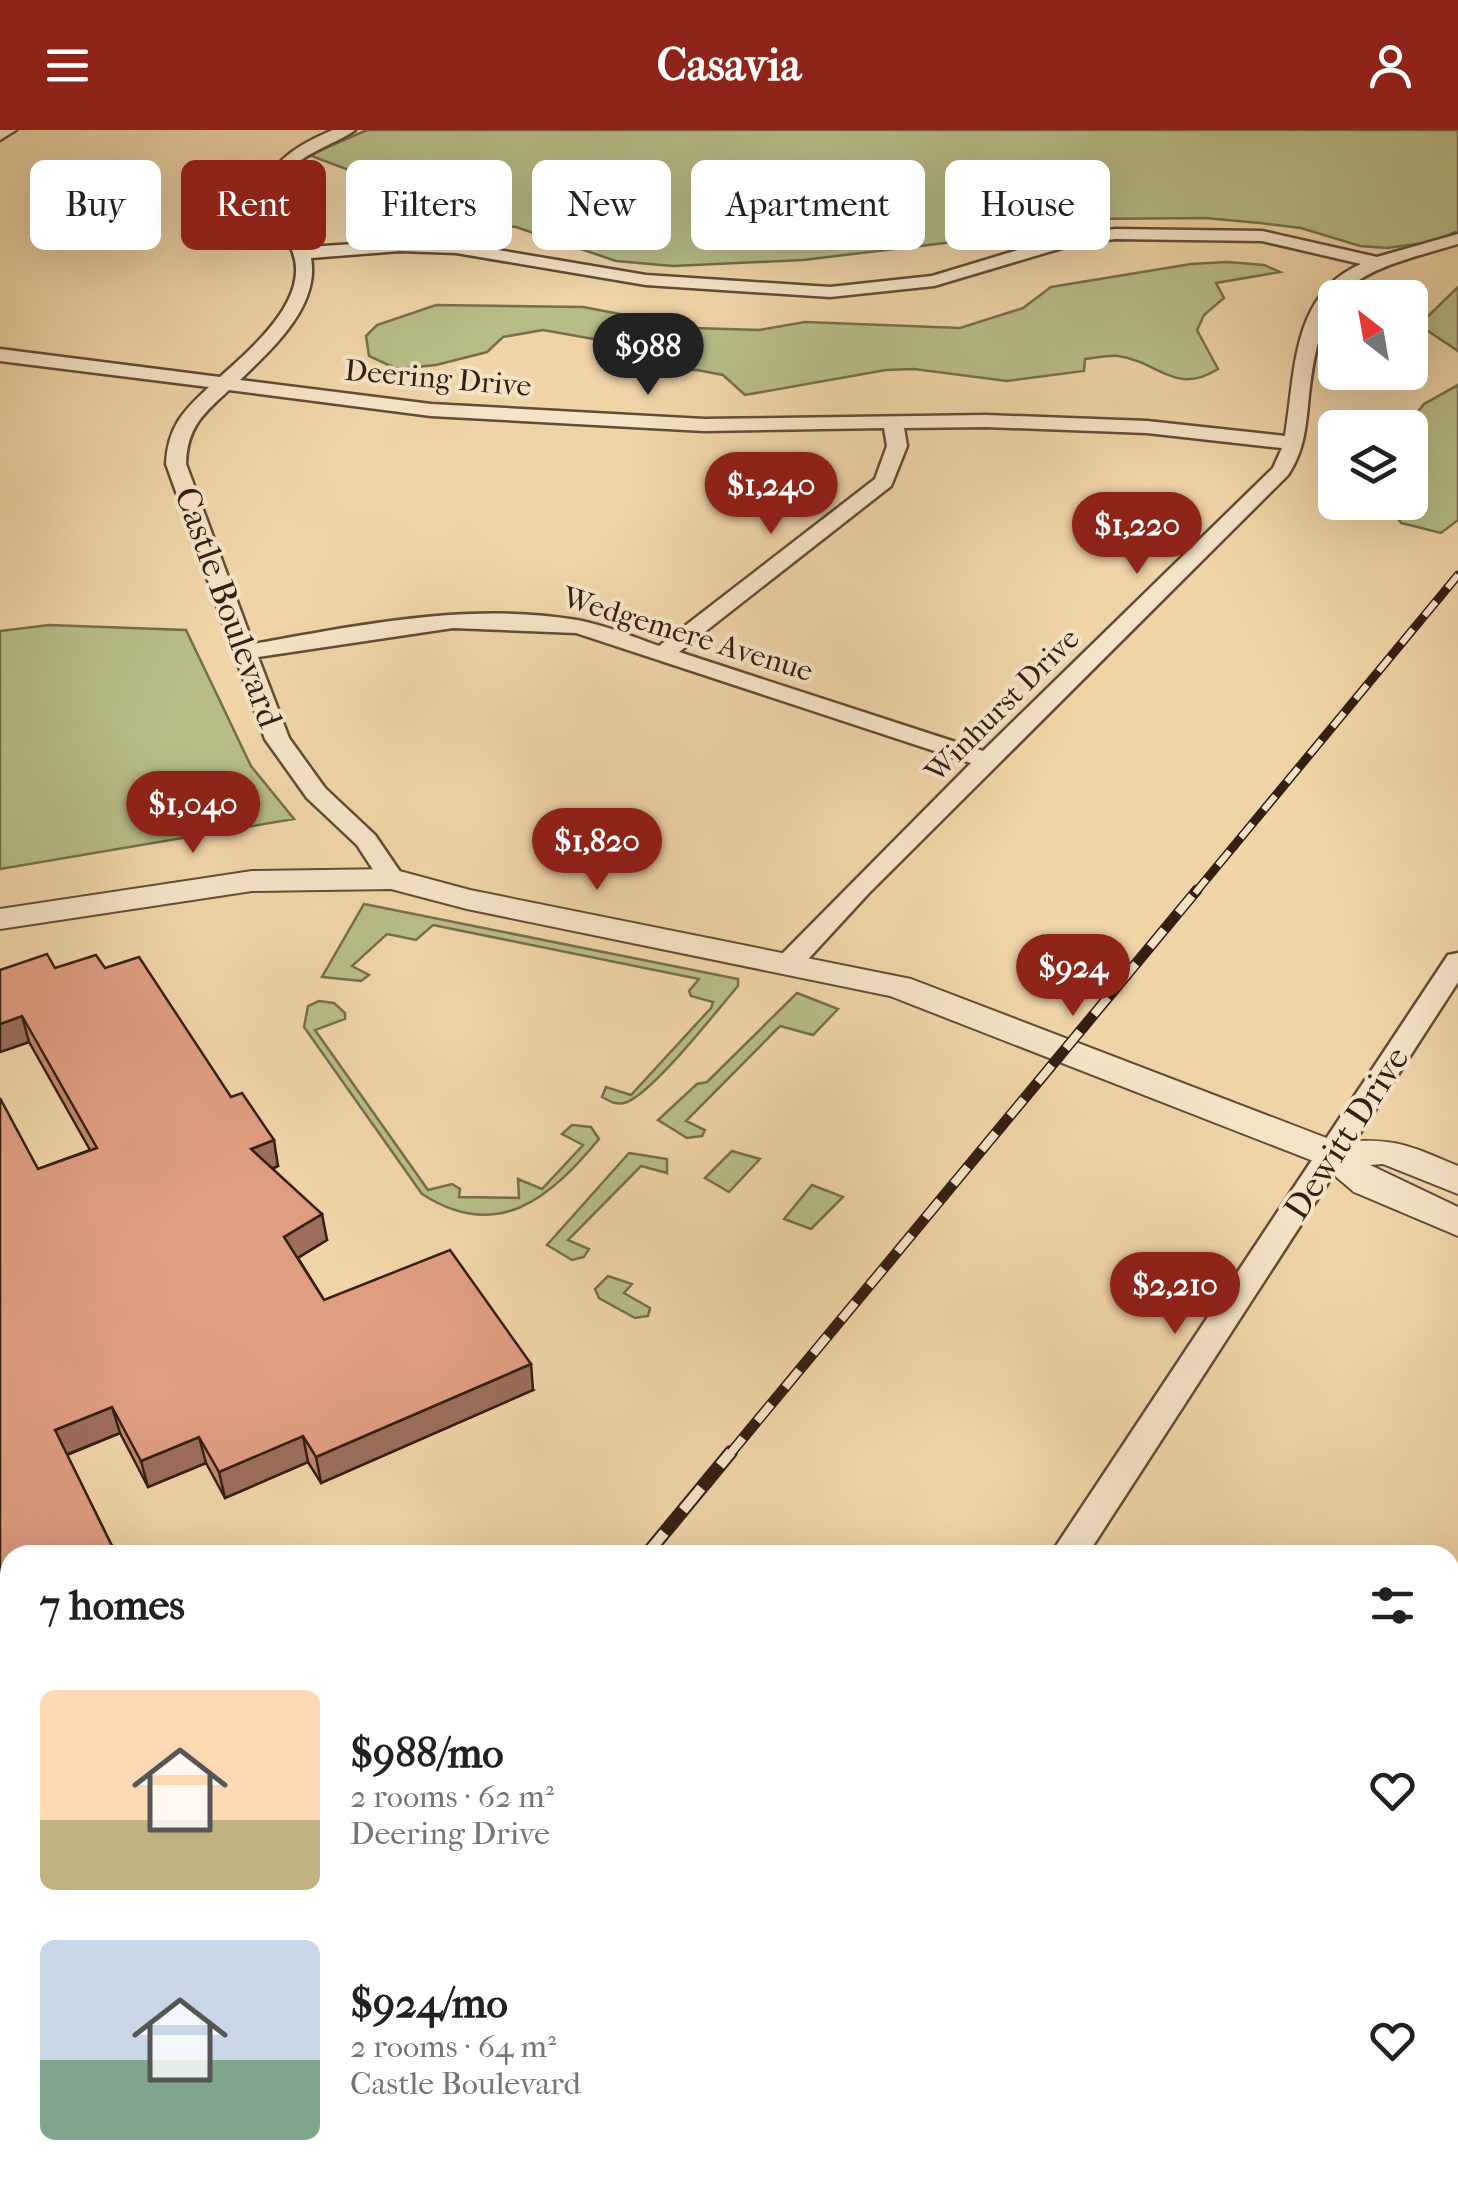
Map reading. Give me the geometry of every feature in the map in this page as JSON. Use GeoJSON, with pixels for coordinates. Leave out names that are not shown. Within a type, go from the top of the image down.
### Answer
{"type":"FeatureCollection","features":[{"type":"Feature","properties":{"kind":"street"},"geometry":{"type":"LineString","coordinates":[[0,134],[8,130]]}},
{"type":"Feature","properties":{"kind":"street"},"geometry":{"type":"LineString","coordinates":[[346,130],[289,162],[270,186],[270,206],[302,252],[400,246],[456,248],[646,280],[812,292],[934,280],[1070,240],[1115,234],[1262,236],[1316,245],[1374,262]]}},
{"type":"Feature","properties":{"kind":"street","name":"Winhurst Drive"},"geometry":{"type":"LineString","coordinates":[[789,963],[1281,471],[1294,443],[1303,357],[1312,320],[1334,285],[1374,262],[1458,239]]}},
{"type":"Feature","properties":{"kind":"street","name":"Castle Boulevard"},"geometry":{"type":"LineString","coordinates":[[302,252],[306,277],[292,312],[186,420],[175,447],[176,464],[258,696],[291,761],[316,793],[366,840],[392,879]]}},
{"type":"Feature","properties":{"kind":"street","name":"Deering Drive"},"geometry":{"type":"LineString","coordinates":[[0,355],[418,409],[627,422],[986,421],[1148,428],[1294,443]]}},
{"type":"Feature","properties":{"kind":"street"},"geometry":{"type":"LineString","coordinates":[[664,654],[884,482],[897,446],[893,424]]}},
{"type":"Feature","properties":{"kind":"street","name":"Wedgemere Avenue"},"geometry":{"type":"LineString","coordinates":[[245,652],[424,622],[488,617],[579,626],[988,761]]}},
{"type":"Feature","properties":{"kind":"street"},"geometry":{"type":"LineString","coordinates":[[0,919],[252,880],[392,879],[467,899],[898,987],[1334,1155],[1367,1183],[1458,1222]]}},
{"type":"Feature","properties":{"kind":"street","name":"Dewitt Drive"},"geometry":{"type":"LineString","coordinates":[[1075,1545],[1458,961]]}},
{"type":"Feature","properties":{"kind":"street"},"geometry":{"type":"LineString","coordinates":[[1334,1155],[1387,1151],[1458,1180]]}},
{"type":"Feature","properties":{"kind":"green space"},"geometry":{"type":"Polygon","coordinates":[[[367,130],[1458,130],[1458,231],[1432,242],[1387,248],[1360,246],[1301,228],[1260,223],[1205,218],[1110,219],[1110,160],[945,160],[945,243],[925,245],[925,160],[691,160],[691,250],[887,250],[803,260],[673,266],[616,261],[584,250],[671,250],[671,160],[532,160],[532,232],[512,226],[512,160],[346,160],[346,169],[309,155],[367,130]]]}},
{"type":"Feature","properties":{"kind":"green space"},"geometry":{"type":"Polygon","coordinates":[[[1191,264],[1264,265],[1280,272],[1216,283],[1224,298],[1204,315],[1197,330],[1218,369],[1190,379],[1168,375],[1133,359],[1110,356],[1085,359],[1084,371],[1007,381],[914,369],[886,370],[745,395],[723,375],[697,370],[605,370],[601,355],[605,341],[543,330],[503,337],[487,352],[436,365],[397,369],[369,356],[366,336],[377,325],[436,305],[583,307],[694,328],[759,330],[805,322],[960,328],[1023,308],[1051,287],[1191,264]]]}},
{"type":"Feature","properties":{"kind":"green space"},"geometry":{"type":"Polygon","coordinates":[[[1458,287],[1458,351],[1428,331],[1428,316],[1458,287]]]}},
{"type":"Feature","properties":{"kind":"green space"},"geometry":{"type":"Polygon","coordinates":[[[1458,385],[1458,520],[1441,533],[1399,520],[1428,520],[1428,410],[1419,410],[1458,385]]]}},
{"type":"Feature","properties":{"kind":"green space"},"geometry":{"type":"Polygon","coordinates":[[[49,625],[186,630],[251,766],[294,819],[0,869],[0,631],[49,625]]]}},
{"type":"Feature","properties":{"kind":"green space"},"geometry":{"type":"Polygon","coordinates":[[[364,904],[738,979],[738,986],[650,1085],[636,1097],[615,1103],[602,1097],[606,1087],[631,1095],[711,1008],[713,1002],[691,996],[689,991],[699,979],[433,925],[416,940],[387,934],[352,966],[369,975],[361,981],[322,977],[364,904]]]}},
{"type":"Feature","properties":{"kind":"green space"},"geometry":{"type":"Polygon","coordinates":[[[797,993],[838,1009],[813,1035],[780,1026],[686,1121],[705,1130],[702,1136],[687,1138],[658,1120],[697,1084],[707,1082],[797,993]]]}},
{"type":"Feature","properties":{"kind":"green space"},"geometry":{"type":"Polygon","coordinates":[[[319,1001],[334,1003],[345,1013],[345,1019],[315,1030],[428,1190],[452,1184],[460,1189],[459,1197],[519,1198],[518,1179],[542,1189],[583,1145],[562,1134],[572,1125],[591,1127],[599,1139],[561,1179],[521,1207],[498,1214],[449,1208],[422,1194],[304,1027],[308,1006],[319,1001]]]}},
{"type":"Feature","properties":{"kind":"green space"},"geometry":{"type":"Polygon","coordinates":[[[732,1151],[760,1159],[729,1192],[705,1178],[732,1151]]]}},
{"type":"Feature","properties":{"kind":"green space"},"geometry":{"type":"Polygon","coordinates":[[[629,1153],[667,1159],[667,1173],[641,1166],[568,1240],[589,1249],[584,1257],[572,1260],[547,1245],[629,1153]]]}},
{"type":"Feature","properties":{"kind":"green space"},"geometry":{"type":"Polygon","coordinates":[[[812,1185],[843,1197],[811,1229],[784,1219],[812,1185]]]}},
{"type":"Feature","properties":{"kind":"green space"},"geometry":{"type":"Polygon","coordinates":[[[608,1276],[632,1284],[624,1293],[650,1308],[648,1316],[635,1318],[599,1298],[595,1289],[608,1276]]]}},
{"type":"Feature","properties":{"kind":"building"},"geometry":{"type":"Polygon","coordinates":[[[47,954],[55,968],[96,955],[105,968],[139,957],[231,1097],[242,1093],[274,1140],[251,1149],[322,1214],[284,1237],[324,1300],[450,1250],[531,1364],[316,1457],[303,1436],[219,1472],[199,1437],[141,1461],[112,1407],[55,1430],[112,1545],[0,1545],[0,1098],[38,1169],[97,1148],[22,1016],[0,1024],[0,970],[47,954]]]}},
{"type":"Feature","properties":{"kind":"railway"},"geometry":{"type":"LineString","coordinates":[[1195,893],[1458,575]]}},
{"type":"Feature","properties":{"kind":"railway"},"geometry":{"type":"LineString","coordinates":[[729,1455],[1197,890]]}},
{"type":"Feature","properties":{"kind":"railway"},"geometry":{"type":"LineString","coordinates":[[654,1545],[731,1452]]}}]}
